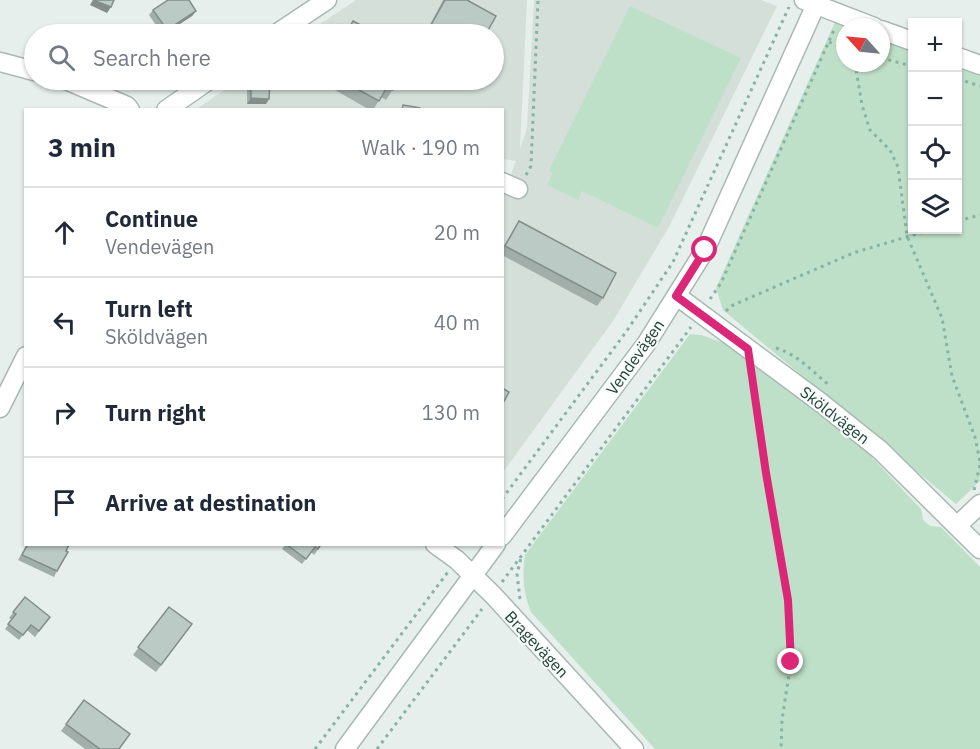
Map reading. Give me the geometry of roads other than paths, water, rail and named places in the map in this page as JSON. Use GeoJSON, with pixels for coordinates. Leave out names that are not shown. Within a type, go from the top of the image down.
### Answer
{"type":"FeatureCollection","features":[{"type":"Feature","properties":{"kind":"street"},"geometry":{"type":"LineString","coordinates":[[291,24],[327,0]]}},
{"type":"Feature","properties":{"kind":"street"},"geometry":{"type":"LineString","coordinates":[[813,2],[852,18]]}},
{"type":"Feature","properties":{"kind":"street","name":"Vendevägen"},"geometry":{"type":"LineString","coordinates":[[504,533],[646,344],[705,250],[813,2]]}},
{"type":"Feature","properties":{"kind":"street"},"geometry":{"type":"LineString","coordinates":[[890,33],[908,40]]}},
{"type":"Feature","properties":{"kind":"street"},"geometry":{"type":"LineString","coordinates":[[962,59],[980,65]]}},
{"type":"Feature","properties":{"kind":"street"},"geometry":{"type":"LineString","coordinates":[[0,62],[24,68]]}},
{"type":"Feature","properties":{"kind":"street"},"geometry":{"type":"LineString","coordinates":[[89,90],[128,108]]}},
{"type":"Feature","properties":{"kind":"street"},"geometry":{"type":"LineString","coordinates":[[169,108],[195,90]]}},
{"type":"Feature","properties":{"kind":"street","name":"Sköldvägen"},"geometry":{"type":"LineString","coordinates":[[676,296],[820,402],[880,450],[980,549]]}},
{"type":"Feature","properties":{"kind":"street"},"geometry":{"type":"LineString","coordinates":[[0,408],[24,360]]}},
{"type":"Feature","properties":{"kind":"street"},"geometry":{"type":"LineString","coordinates":[[957,526],[980,504]]}},
{"type":"Feature","properties":{"kind":"street","name":"Bragevägen"},"geometry":{"type":"LineString","coordinates":[[438,546],[473,575],[634,749]]}},
{"type":"Feature","properties":{"kind":"street"},"geometry":{"type":"LineString","coordinates":[[345,749],[495,546]]}}]}
